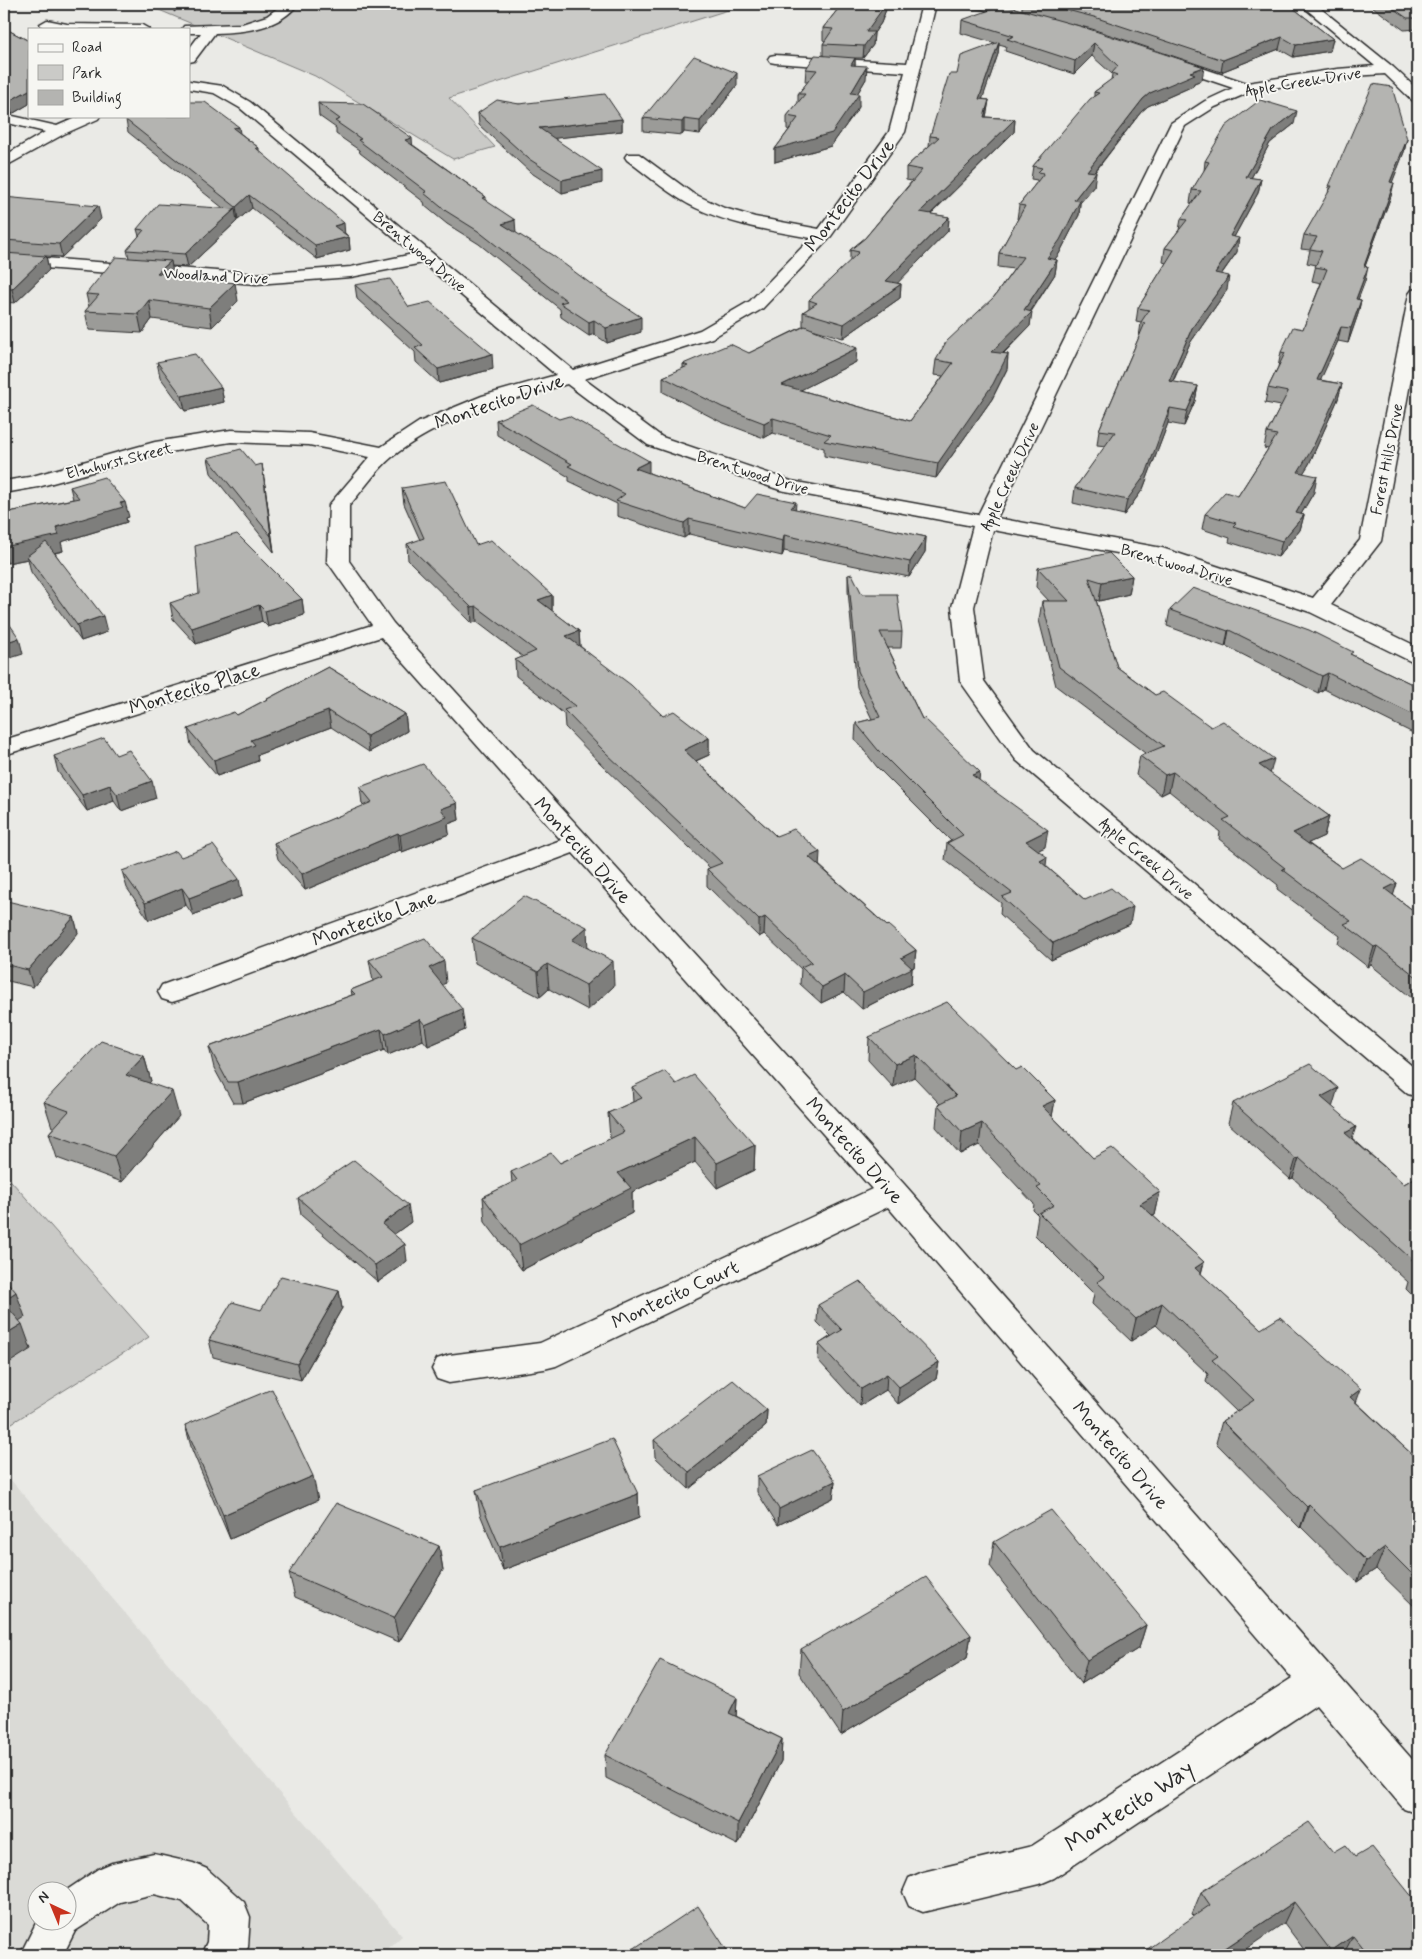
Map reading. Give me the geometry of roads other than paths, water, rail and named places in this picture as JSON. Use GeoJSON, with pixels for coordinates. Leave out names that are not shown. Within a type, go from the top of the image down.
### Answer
{"type":"FeatureCollection","features":[{"type":"Feature","properties":{"kind":"street"},"geometry":{"type":"LineString","coordinates":[[190,29],[242,28],[272,18],[291,4]]}},
{"type":"Feature","properties":{"kind":"street","name":"Montecito Drive"},"geometry":{"type":"LineString","coordinates":[[929,4],[897,132],[823,235],[756,304],[706,334],[570,377],[489,400],[426,426],[384,454],[339,506],[338,561],[385,628],[893,1192],[1418,1795]]}},
{"type":"Feature","properties":{"kind":"street"},"geometry":{"type":"LineString","coordinates":[[968,4],[982,5],[1049,23]]}},
{"type":"Feature","properties":{"kind":"street"},"geometry":{"type":"LineString","coordinates":[[1307,4],[1388,70],[1418,98]]}},
{"type":"Feature","properties":{"kind":"street"},"geometry":{"type":"LineString","coordinates":[[47,24],[67,28]]}},
{"type":"Feature","properties":{"kind":"street"},"geometry":{"type":"LineString","coordinates":[[190,57],[210,30]]}},
{"type":"Feature","properties":{"kind":"street"},"geometry":{"type":"LineString","coordinates":[[1153,56],[1246,88]]}},
{"type":"Feature","properties":{"kind":"street"},"geometry":{"type":"LineString","coordinates":[[775,59],[913,68]]}},
{"type":"Feature","properties":{"kind":"street","name":"Apple Creek Drive"},"geometry":{"type":"LineString","coordinates":[[1388,70],[1337,74],[1246,88],[1210,104],[1179,123],[985,521],[963,606],[972,681],[1025,755],[1418,1087]]}},
{"type":"Feature","properties":{"kind":"street","name":"Brentwood Drive"},"geometry":{"type":"LineString","coordinates":[[190,85],[218,89],[245,105],[570,377],[655,441],[787,486],[985,521],[1154,554],[1318,607],[1418,656]]}},
{"type":"Feature","properties":{"kind":"street"},"geometry":{"type":"LineString","coordinates":[[4,118],[59,131]]}},
{"type":"Feature","properties":{"kind":"street"},"geometry":{"type":"LineString","coordinates":[[4,162],[59,131],[88,118]]}},
{"type":"Feature","properties":{"kind":"street"},"geometry":{"type":"LineString","coordinates":[[633,157],[687,196],[719,212],[756,223],[823,235]]}},
{"type":"Feature","properties":{"kind":"street","name":"Woodland Drive"},"geometry":{"type":"LineString","coordinates":[[4,260],[256,279],[352,272],[426,257]]}},
{"type":"Feature","properties":{"kind":"street","name":"Forest Hills Drive"},"geometry":{"type":"LineString","coordinates":[[1318,607],[1370,541],[1418,294]]}},
{"type":"Feature","properties":{"kind":"street","name":"Elmhurst Street"},"geometry":{"type":"LineString","coordinates":[[4,487],[31,483],[155,448],[231,436],[309,439],[384,454]]}},
{"type":"Feature","properties":{"kind":"street","name":"Montecito Place"},"geometry":{"type":"LineString","coordinates":[[4,748],[385,628]]}},
{"type":"Feature","properties":{"kind":"street","name":"Montecito Lane"},"geometry":{"type":"LineString","coordinates":[[172,992],[577,843]]}},
{"type":"Feature","properties":{"kind":"street","name":"Montecito Court"},"geometry":{"type":"LineString","coordinates":[[449,1369],[544,1356],[893,1192]]}},
{"type":"Feature","properties":{"kind":"street","name":"Montecito Way"},"geometry":{"type":"LineString","coordinates":[[923,1892],[1040,1864],[1319,1682]]}},
{"type":"Feature","properties":{"kind":"street"},"geometry":{"type":"LineString","coordinates":[[78,1906],[112,1883],[154,1874],[193,1883],[229,1917],[227,1947],[222,1955]]}},
{"type":"Feature","properties":{"kind":"street"},"geometry":{"type":"LineString","coordinates":[[41,1955],[53,1932]]}}]}
